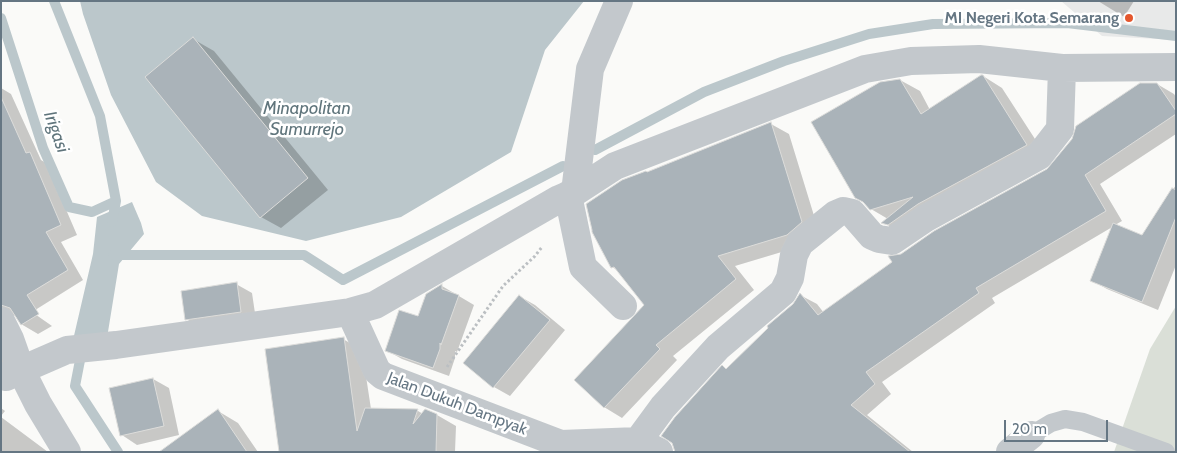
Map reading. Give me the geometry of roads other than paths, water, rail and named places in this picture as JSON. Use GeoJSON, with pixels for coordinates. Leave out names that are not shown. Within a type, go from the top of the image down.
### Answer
{"type":"FeatureCollection","features":[{"type":"Feature","properties":{"kind":"street"},"geometry":{"type":"LineString","coordinates":[[619,1],[590,69],[567,195],[583,267],[623,306]]}},
{"type":"Feature","properties":{"kind":"street"},"geometry":{"type":"LineString","coordinates":[[11,373],[67,350],[116,345],[350,312],[375,305],[615,166],[865,69],[911,61],[979,59],[1062,68],[1176,67]]}},
{"type":"Feature","properties":{"kind":"street"},"geometry":{"type":"LineString","coordinates":[[649,446],[663,408],[718,347],[783,292],[790,278],[794,255],[800,243],[836,214],[843,211],[852,213],[872,236],[879,239],[892,240],[926,218],[1039,156],[1060,129],[1062,68]]}},
{"type":"Feature","properties":{"kind":"street","name":"Jalan Dukuh Dampyak"},"geometry":{"type":"LineString","coordinates":[[350,312],[379,373],[561,444],[649,446]]}},
{"type":"Feature","properties":{"kind":"street"},"geometry":{"type":"LineString","coordinates":[[1,321],[10,338],[11,373],[38,404],[60,449]]}},
{"type":"Feature","properties":{"kind":"street"},"geometry":{"type":"LineString","coordinates":[[1010,452],[1030,435]]}},
{"type":"Feature","properties":{"kind":"lane"},"geometry":{"type":"LineString","coordinates":[[1030,435],[1051,422],[1065,419],[1083,422],[1166,452]]}},
{"type":"Feature","properties":{"kind":"water","name":"Minapolitan Sumurrejo"},"geometry":{"type":"Polygon","coordinates":[[[80,1],[584,1],[545,50],[511,152],[401,217],[306,241],[202,216],[156,182],[111,95],[80,1]]]}},
{"type":"Feature","properties":{"kind":"water"},"geometry":{"type":"Polygon","coordinates":[[[132,202],[144,234],[119,264],[107,338],[73,340],[93,254],[97,217],[132,202]]]}},
{"type":"Feature","properties":{"kind":"waterway"},"geometry":{"type":"LineString","coordinates":[[54,1],[100,116],[116,201],[112,222]]}},
{"type":"Feature","properties":{"kind":"waterway","name":"Irigasi"},"geometry":{"type":"LineString","coordinates":[[1,18],[43,148],[69,207],[92,212],[116,201]]}},
{"type":"Feature","properties":{"kind":"waterway"},"geometry":{"type":"LineString","coordinates":[[595,150],[704,92],[784,61],[869,34],[933,24],[1067,23],[1176,36]]}},
{"type":"Feature","properties":{"kind":"waterway"},"geometry":{"type":"LineString","coordinates":[[113,255],[304,255],[343,280],[563,166]]}},
{"type":"Feature","properties":{"kind":"waterway"},"geometry":{"type":"LineString","coordinates":[[82,350],[75,386],[118,452]]}},
{"type":"Feature","properties":{"kind":"place","name":"MI Negeri Kota Semarang"},"geometry":{"type":"Point","coordinates":[1129,18]}}]}
